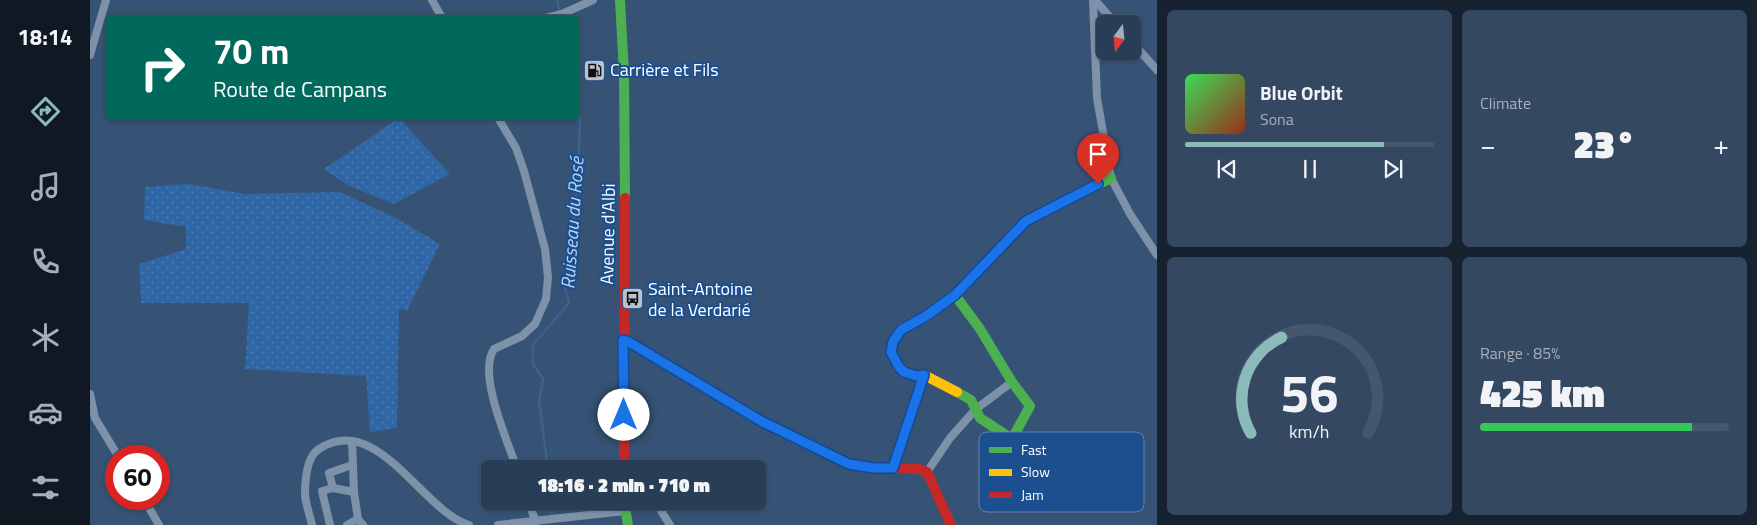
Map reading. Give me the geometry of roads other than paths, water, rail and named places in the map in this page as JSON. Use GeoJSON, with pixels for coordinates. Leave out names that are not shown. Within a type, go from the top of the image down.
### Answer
{"type":"FeatureCollection","features":[{"type":"Feature","properties":{"kind":"street"},"geometry":{"type":"LineString","coordinates":[[90,55],[106,0]]}},
{"type":"Feature","properties":{"kind":"street"},"geometry":{"type":"LineString","coordinates":[[432,0],[440,15]]}},
{"type":"Feature","properties":{"kind":"street"},"geometry":{"type":"LineString","coordinates":[[556,15],[593,0]]}},
{"type":"Feature","properties":{"kind":"street","name":"Avenue d'Albi"},"geometry":{"type":"LineString","coordinates":[[620,0],[626,110],[623,340],[624,460]]}},
{"type":"Feature","properties":{"kind":"street"},"geometry":{"type":"LineString","coordinates":[[1094,0],[1108,15]]}},
{"type":"Feature","properties":{"kind":"street"},"geometry":{"type":"LineString","coordinates":[[1094,0],[1097,98],[1111,178],[1130,214],[1157,255]]}},
{"type":"Feature","properties":{"kind":"street"},"geometry":{"type":"LineString","coordinates":[[1141,52],[1157,70]]}},
{"type":"Feature","properties":{"kind":"street"},"geometry":{"type":"LineString","coordinates":[[499,120],[516,148],[524,171],[545,249],[548,277],[546,299],[535,324],[522,336],[494,349],[489,363],[490,387],[514,460]]}},
{"type":"Feature","properties":{"kind":"street"},"geometry":{"type":"LineString","coordinates":[[1001,432],[980,418],[971,400],[924,375],[904,372],[891,352],[893,342],[901,330],[926,316],[955,295],[1026,221],[1111,178]]}},
{"type":"Feature","properties":{"kind":"street"},"geometry":{"type":"LineString","coordinates":[[955,295],[980,329],[1012,382],[1030,406],[1016,432]]}},
{"type":"Feature","properties":{"kind":"street"},"geometry":{"type":"LineString","coordinates":[[623,340],[761,421],[849,464],[874,468],[919,469],[927,472],[951,525]]}},
{"type":"Feature","properties":{"kind":"street"},"geometry":{"type":"LineString","coordinates":[[893,468],[924,375]]}},
{"type":"Feature","properties":{"kind":"street"},"geometry":{"type":"LineString","coordinates":[[927,472],[950,438],[976,408],[1012,382]]}},
{"type":"Feature","properties":{"kind":"street"},"geometry":{"type":"LineString","coordinates":[[90,394],[95,418],[111,445]]}},
{"type":"Feature","properties":{"kind":"street"},"geometry":{"type":"LineString","coordinates":[[312,525],[305,496],[310,459],[315,451],[325,444],[338,440],[352,441],[384,456],[454,518],[469,525]]}},
{"type":"Feature","properties":{"kind":"street"},"geometry":{"type":"LineString","coordinates":[[347,525],[360,522],[354,492],[352,441]]}},
{"type":"Feature","properties":{"kind":"street"},"geometry":{"type":"LineString","coordinates":[[333,488],[329,473],[352,465]]}},
{"type":"Feature","properties":{"kind":"street"},"geometry":{"type":"LineString","coordinates":[[330,525],[322,491],[333,488],[354,492]]}},
{"type":"Feature","properties":{"kind":"street"},"geometry":{"type":"LineString","coordinates":[[150,510],[159,525]]}},
{"type":"Feature","properties":{"kind":"street"},"geometry":{"type":"LineString","coordinates":[[531,510],[536,522]]}},
{"type":"Feature","properties":{"kind":"street"},"geometry":{"type":"LineString","coordinates":[[498,525],[552,520],[603,510]]}},
{"type":"Feature","properties":{"kind":"street"},"geometry":{"type":"LineString","coordinates":[[625,510],[628,525]]}},
{"type":"Feature","properties":{"kind":"street"},"geometry":{"type":"LineString","coordinates":[[661,510],[670,525]]}},
{"type":"Feature","properties":{"kind":"waterway","name":"Ruisseau du Rosé"},"geometry":{"type":"LineString","coordinates":[[557,0],[560,14]]}},
{"type":"Feature","properties":{"kind":"waterway","name":"Ruisseau du Rosé"},"geometry":{"type":"LineString","coordinates":[[547,460],[539,401],[543,379],[533,364],[533,345],[569,303],[565,287],[577,190],[580,120]]}},
{"type":"Feature","properties":{"kind":"waterway","name":"Ruisseau du Rosé"},"geometry":{"type":"LineString","coordinates":[[552,510],[552,516]]}},
{"type":"Feature","properties":{"kind":"place","name":"Carrière et Fils"},"geometry":{"type":"Point","coordinates":[594,70]}},
{"type":"Feature","properties":{"kind":"place","name":"Saint-Antoine de la Verdarié"},"geometry":{"type":"Point","coordinates":[632,299]}}]}
